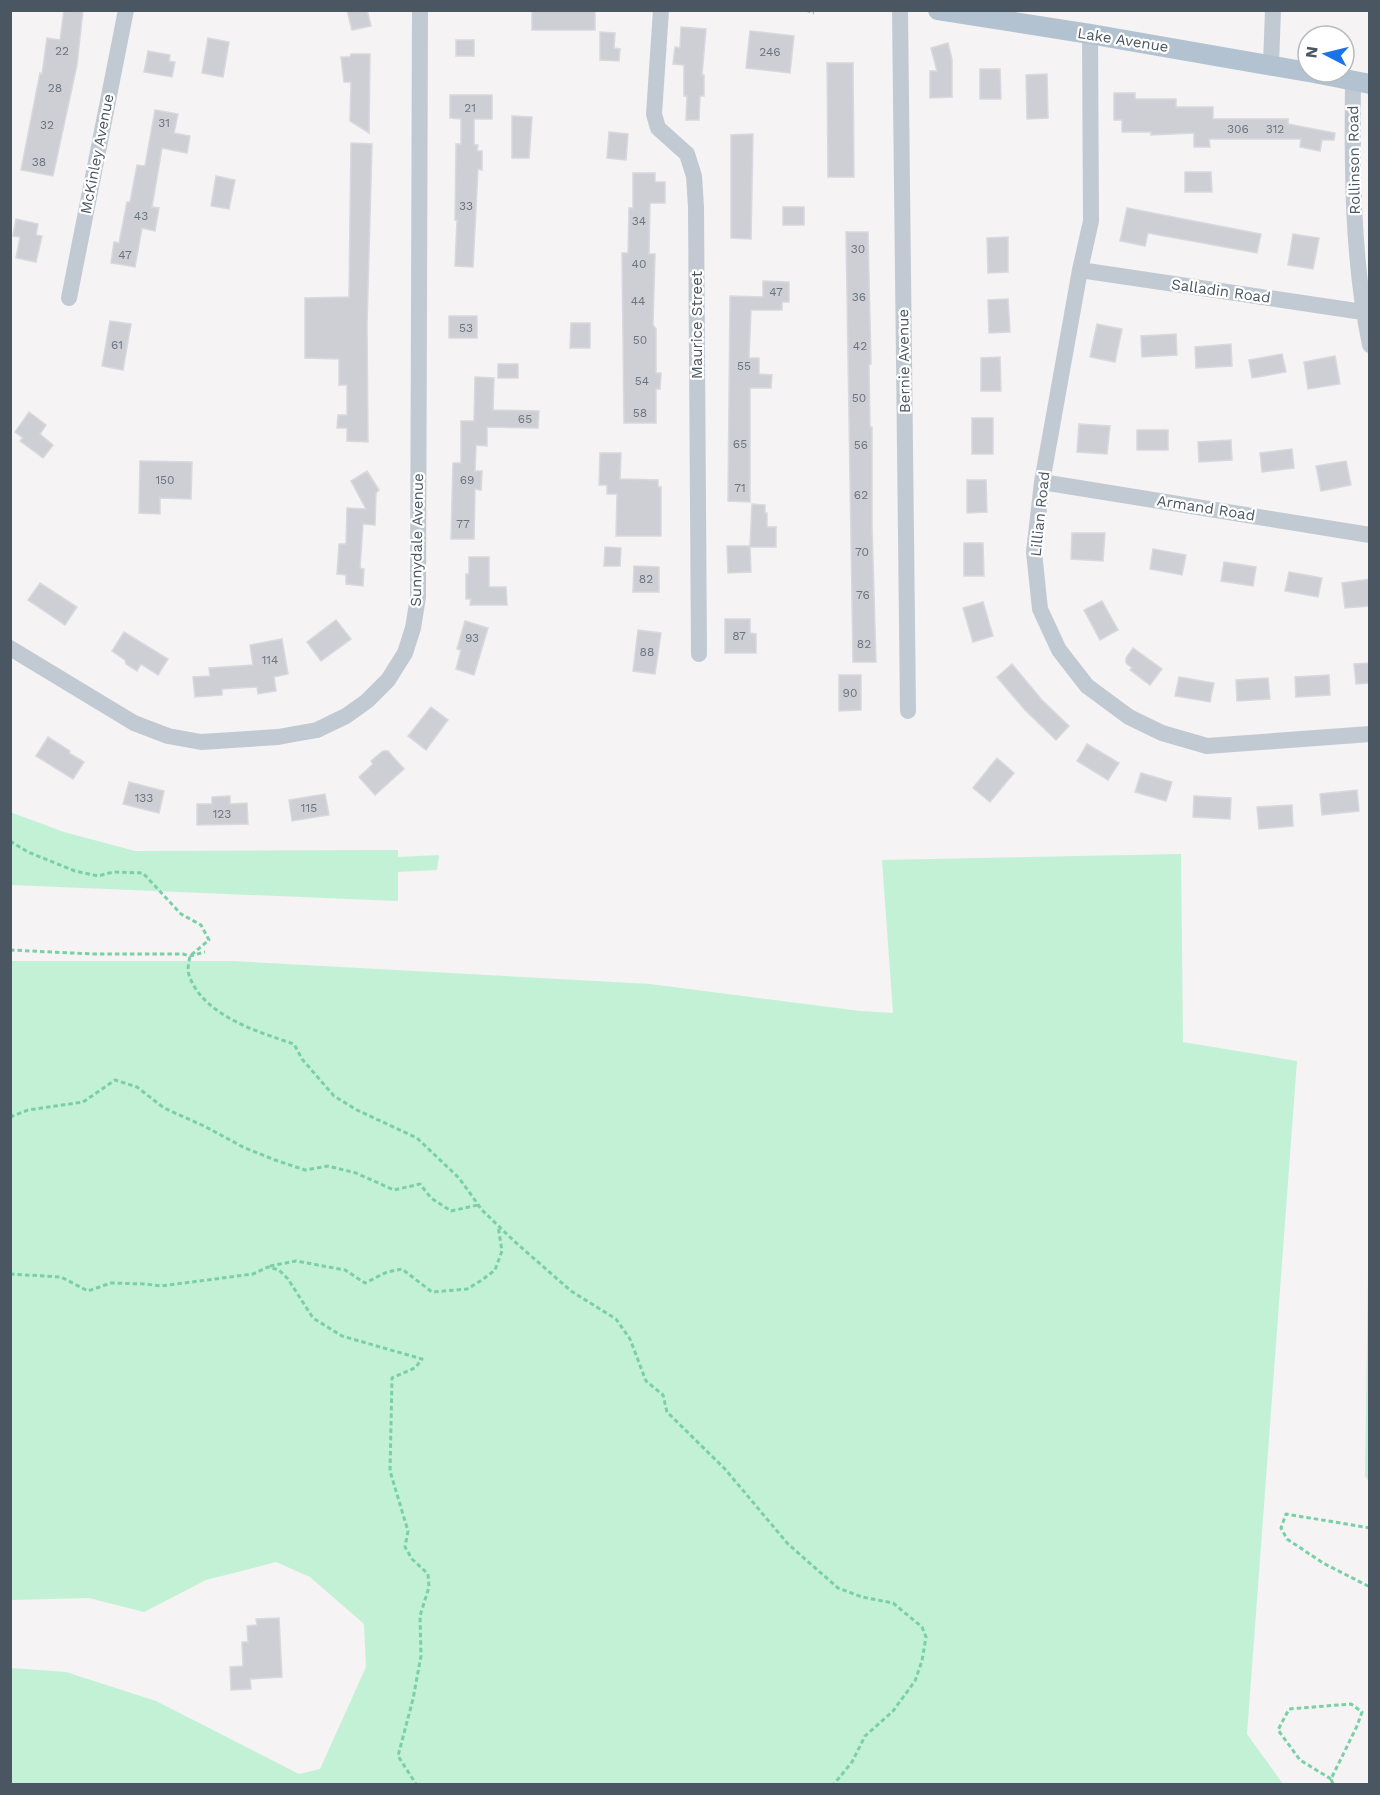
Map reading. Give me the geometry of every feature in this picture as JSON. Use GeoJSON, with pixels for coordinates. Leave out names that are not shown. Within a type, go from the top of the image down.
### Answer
{"type":"FeatureCollection","features":[{"type":"Feature","properties":{"kind":"main road","name":"Lake Avenue"},"geometry":{"type":"LineString","coordinates":[[938,10],[1296,69]]}},
{"type":"Feature","properties":{"kind":"street","name":"McKinley Avenue"},"geometry":{"type":"LineString","coordinates":[[69,298],[126,10]]}},
{"type":"Feature","properties":{"kind":"street","name":"Sunnydale Avenue"},"geometry":{"type":"LineString","coordinates":[[10,648],[134,723],[168,736],[201,742],[278,737],[317,729],[346,716],[367,701],[388,680],[405,653],[413,628],[418,597],[420,10]]}},
{"type":"Feature","properties":{"kind":"street","name":"Maurice Street"},"geometry":{"type":"LineString","coordinates":[[661,10],[654,114],[658,128],[687,154],[694,176],[699,654]]}},
{"type":"Feature","properties":{"kind":"street","name":"Bernie Avenue"},"geometry":{"type":"LineString","coordinates":[[900,10],[908,711]]}},
{"type":"Feature","properties":{"kind":"street"},"geometry":{"type":"LineString","coordinates":[[1271,64],[1273,10]]}},
{"type":"Feature","properties":{"kind":"street","name":"Lillian Road"},"geometry":{"type":"LineString","coordinates":[[1090,34],[1091,221],[1042,482],[1034,552],[1040,609],[1059,650],[1087,686],[1129,717],[1162,734],[1207,746],[1370,734]]}},
{"type":"Feature","properties":{"kind":"street","name":"Rollinson Road"},"geometry":{"type":"LineString","coordinates":[[1361,82],[1352,185],[1363,312],[1370,345]]}},
{"type":"Feature","properties":{"kind":"street","name":"Salladin Road"},"geometry":{"type":"LineString","coordinates":[[1080,270],[1363,312]]}},
{"type":"Feature","properties":{"kind":"street","name":"Armand Road"},"geometry":{"type":"LineString","coordinates":[[1042,482],[1370,535]]}},
{"type":"Feature","properties":{"kind":"path"},"geometry":{"type":"LineString","coordinates":[[806,10],[814,13]]}},
{"type":"Feature","properties":{"kind":"path"},"geometry":{"type":"LineString","coordinates":[[10,841],[28,852],[75,871],[98,876],[113,872],[142,873],[181,914],[201,925],[209,940],[190,956],[188,973],[204,1001],[242,1025],[294,1044],[302,1059],[334,1095],[357,1110],[417,1138],[459,1178],[478,1205],[498,1226],[571,1291],[616,1319],[630,1339],[646,1381],[663,1395],[667,1412],[725,1469],[788,1544],[838,1588],[862,1597],[893,1603],[922,1627],[926,1637],[922,1661],[915,1681],[893,1711],[865,1737],[852,1762],[834,1785]]}},
{"type":"Feature","properties":{"kind":"path"},"geometry":{"type":"LineString","coordinates":[[10,950],[190,956],[205,952]]}},
{"type":"Feature","properties":{"kind":"path"},"geometry":{"type":"LineString","coordinates":[[10,1117],[28,1110],[83,1102],[115,1080],[137,1087],[164,1108],[245,1148],[275,1160],[305,1170],[328,1166],[356,1173],[394,1191],[420,1184],[431,1198],[451,1211],[478,1205]]}},
{"type":"Feature","properties":{"kind":"path"},"geometry":{"type":"LineString","coordinates":[[10,1274],[61,1277],[88,1292],[111,1283],[161,1286],[253,1274],[268,1267],[296,1261],[345,1270],[364,1283],[387,1272],[402,1269],[432,1293],[467,1289],[495,1270],[502,1251],[498,1226]]}},
{"type":"Feature","properties":{"kind":"path"},"geometry":{"type":"LineString","coordinates":[[268,1267],[279,1270],[288,1279],[314,1318],[342,1336],[422,1359],[415,1368],[392,1378],[390,1471],[408,1531],[405,1547],[412,1559],[428,1574],[429,1587],[420,1616],[421,1656],[413,1699],[398,1756],[416,1785]]}},
{"type":"Feature","properties":{"kind":"path"},"geometry":{"type":"LineString","coordinates":[[1370,1528],[1286,1514],[1281,1528],[1287,1539],[1323,1563],[1370,1587]]}},
{"type":"Feature","properties":{"kind":"path"},"geometry":{"type":"LineString","coordinates":[[1331,1779],[1362,1712],[1351,1704],[1289,1709],[1278,1730],[1300,1760],[1331,1779],[1333,1785]]}},
{"type":"Feature","properties":{"kind":"green space"},"geometry":{"type":"Polygon","coordinates":[[[10,812],[64,832],[135,851],[398,850],[398,857],[439,855],[437,870],[398,872],[398,901],[11,885],[10,812]]]}},
{"type":"Feature","properties":{"kind":"green space"},"geometry":{"type":"Polygon","coordinates":[[[1181,854],[1183,1042],[1297,1061],[1247,1734],[1283,1784],[11,1784],[11,1668],[66,1672],[156,1701],[299,1774],[320,1769],[366,1667],[364,1624],[310,1577],[276,1562],[206,1580],[144,1612],[89,1598],[11,1600],[11,961],[232,961],[650,984],[860,1011],[893,1013],[882,860],[1181,854]]]}},
{"type":"Feature","properties":{"kind":"green space"},"geometry":{"type":"Polygon","coordinates":[[[1369,1206],[1369,1482],[1365,1476],[1369,1206]]]}},
{"type":"Feature","properties":{"kind":"building"},"geometry":{"type":"Polygon","coordinates":[[[64,10],[83,10],[77,65],[53,176],[21,170],[40,73],[42,74],[47,38],[60,40],[64,10]]]}},
{"type":"Feature","properties":{"kind":"building"},"geometry":{"type":"Polygon","coordinates":[[[347,10],[367,10],[371,26],[352,30],[347,10]]]}},
{"type":"Feature","properties":{"kind":"building"},"geometry":{"type":"Polygon","coordinates":[[[532,10],[595,10],[595,30],[532,30],[532,10]]]}},
{"type":"Feature","properties":{"kind":"building"},"geometry":{"type":"Polygon","coordinates":[[[681,27],[706,29],[702,75],[704,75],[704,96],[700,96],[699,120],[686,120],[687,96],[684,96],[684,65],[673,64],[675,47],[680,48],[681,27]]]}},
{"type":"Feature","properties":{"kind":"building"},"geometry":{"type":"Polygon","coordinates":[[[750,31],[794,36],[790,73],[746,68],[750,31]]]}},
{"type":"Feature","properties":{"kind":"building"},"geometry":{"type":"Polygon","coordinates":[[[600,32],[615,33],[614,48],[620,49],[619,61],[600,60],[600,32]]]}},
{"type":"Feature","properties":{"kind":"building"},"geometry":{"type":"Polygon","coordinates":[[[208,38],[229,42],[223,77],[202,73],[208,38]]]}},
{"type":"Feature","properties":{"kind":"building"},"geometry":{"type":"Polygon","coordinates":[[[456,40],[474,40],[474,56],[456,56],[456,40]]]}},
{"type":"Feature","properties":{"kind":"building"},"geometry":{"type":"Polygon","coordinates":[[[948,43],[952,59],[952,97],[930,98],[930,71],[937,71],[931,48],[948,43]]]}},
{"type":"Feature","properties":{"kind":"building"},"geometry":{"type":"Polygon","coordinates":[[[148,51],[170,55],[169,61],[175,62],[172,77],[144,72],[148,51]]]}},
{"type":"Feature","properties":{"kind":"building"},"geometry":{"type":"Polygon","coordinates":[[[351,54],[370,54],[369,133],[350,121],[351,82],[344,82],[341,57],[350,57],[351,54]]]}},
{"type":"Feature","properties":{"kind":"building"},"geometry":{"type":"Polygon","coordinates":[[[827,63],[853,63],[854,177],[828,177],[827,63]]]}},
{"type":"Feature","properties":{"kind":"building"},"geometry":{"type":"Polygon","coordinates":[[[980,69],[1000,69],[1001,99],[980,99],[980,69]]]}},
{"type":"Feature","properties":{"kind":"building"},"geometry":{"type":"Polygon","coordinates":[[[1047,74],[1048,118],[1027,119],[1026,75],[1047,74]]]}},
{"type":"Feature","properties":{"kind":"building"},"geometry":{"type":"Polygon","coordinates":[[[1114,93],[1135,93],[1135,99],[1176,99],[1176,107],[1213,107],[1213,119],[1288,119],[1288,124],[1335,133],[1334,140],[1322,140],[1320,151],[1300,147],[1301,139],[1209,139],[1210,147],[1194,147],[1194,133],[1151,135],[1151,132],[1122,132],[1122,120],[1114,120],[1114,93]]]}},
{"type":"Feature","properties":{"kind":"building"},"geometry":{"type":"Polygon","coordinates":[[[450,95],[492,95],[492,119],[474,119],[474,145],[478,145],[477,151],[482,151],[482,170],[478,169],[473,267],[455,266],[456,144],[461,144],[461,119],[450,118],[450,95]]]}},
{"type":"Feature","properties":{"kind":"building"},"geometry":{"type":"Polygon","coordinates":[[[155,110],[178,114],[174,133],[190,136],[187,153],[162,148],[152,207],[159,208],[155,231],[142,228],[135,267],[111,263],[114,242],[119,243],[127,202],[130,202],[137,165],[145,166],[155,110]]]}},
{"type":"Feature","properties":{"kind":"building"},"geometry":{"type":"Polygon","coordinates":[[[512,116],[532,117],[529,158],[512,158],[512,116]]]}},
{"type":"Feature","properties":{"kind":"building"},"geometry":{"type":"Polygon","coordinates":[[[609,132],[628,134],[626,160],[607,158],[609,132]]]}},
{"type":"Feature","properties":{"kind":"building"},"geometry":{"type":"Polygon","coordinates":[[[753,134],[751,239],[731,238],[731,135],[753,134]]]}},
{"type":"Feature","properties":{"kind":"building"},"geometry":{"type":"Polygon","coordinates":[[[351,143],[372,144],[367,325],[368,442],[347,441],[347,428],[337,428],[338,415],[347,415],[347,385],[339,385],[339,359],[305,358],[305,298],[349,297],[351,143]]]}},
{"type":"Feature","properties":{"kind":"building"},"geometry":{"type":"Polygon","coordinates":[[[1185,172],[1211,172],[1212,192],[1185,192],[1185,172]]]}},
{"type":"Feature","properties":{"kind":"building"},"geometry":{"type":"Polygon","coordinates":[[[633,173],[655,173],[655,182],[665,182],[665,203],[650,203],[649,254],[655,254],[653,325],[656,329],[656,373],[661,373],[660,389],[656,389],[656,423],[624,423],[622,253],[628,253],[629,208],[633,208],[633,173]]]}},
{"type":"Feature","properties":{"kind":"building"},"geometry":{"type":"Polygon","coordinates":[[[216,176],[235,180],[229,209],[211,206],[216,176]]]}},
{"type":"Feature","properties":{"kind":"building"},"geometry":{"type":"Polygon","coordinates":[[[783,207],[804,207],[804,225],[783,225],[783,207]]]}},
{"type":"Feature","properties":{"kind":"building"},"geometry":{"type":"Polygon","coordinates":[[[1127,208],[1261,234],[1257,253],[1148,233],[1145,246],[1120,241],[1127,208]]]}},
{"type":"Feature","properties":{"kind":"building"},"geometry":{"type":"Polygon","coordinates":[[[16,219],[38,224],[36,235],[42,236],[36,262],[16,258],[20,237],[13,236],[16,219]]]}},
{"type":"Feature","properties":{"kind":"building"},"geometry":{"type":"Polygon","coordinates":[[[846,232],[868,232],[876,662],[853,662],[846,232]]]}},
{"type":"Feature","properties":{"kind":"building"},"geometry":{"type":"Polygon","coordinates":[[[1293,234],[1319,238],[1313,269],[1288,265],[1293,234]]]}},
{"type":"Feature","properties":{"kind":"building"},"geometry":{"type":"Polygon","coordinates":[[[1008,237],[1008,272],[988,273],[987,238],[1008,237]]]}},
{"type":"Feature","properties":{"kind":"building"},"geometry":{"type":"Polygon","coordinates":[[[763,281],[789,282],[789,302],[782,302],[782,310],[751,310],[749,358],[759,358],[759,374],[772,375],[771,388],[750,388],[750,502],[728,501],[730,296],[763,297],[763,281]]]}},
{"type":"Feature","properties":{"kind":"building"},"geometry":{"type":"Polygon","coordinates":[[[1008,299],[1010,332],[989,333],[988,300],[1008,299]]]}},
{"type":"Feature","properties":{"kind":"building"},"geometry":{"type":"Polygon","coordinates":[[[449,316],[477,316],[477,338],[449,338],[449,316]]]}},
{"type":"Feature","properties":{"kind":"building"},"geometry":{"type":"Polygon","coordinates":[[[110,321],[131,324],[123,370],[102,366],[110,321]]]}},
{"type":"Feature","properties":{"kind":"building"},"geometry":{"type":"Polygon","coordinates":[[[571,323],[590,323],[590,348],[570,348],[571,323]]]}},
{"type":"Feature","properties":{"kind":"building"},"geometry":{"type":"Polygon","coordinates":[[[1097,324],[1122,329],[1115,362],[1090,357],[1097,324]]]}},
{"type":"Feature","properties":{"kind":"building"},"geometry":{"type":"Polygon","coordinates":[[[1176,334],[1177,355],[1142,357],[1141,336],[1176,334]]]}},
{"type":"Feature","properties":{"kind":"building"},"geometry":{"type":"Polygon","coordinates":[[[1231,344],[1232,366],[1196,368],[1195,347],[1231,344]]]}},
{"type":"Feature","properties":{"kind":"building"},"geometry":{"type":"Polygon","coordinates":[[[1282,354],[1286,372],[1252,378],[1249,360],[1282,354]]]}},
{"type":"Feature","properties":{"kind":"building"},"geometry":{"type":"Polygon","coordinates":[[[1335,356],[1340,384],[1308,389],[1304,362],[1335,356]]]}},
{"type":"Feature","properties":{"kind":"building"},"geometry":{"type":"Polygon","coordinates":[[[1000,357],[1001,391],[981,391],[981,358],[1000,357]]]}},
{"type":"Feature","properties":{"kind":"building"},"geometry":{"type":"Polygon","coordinates":[[[498,364],[518,364],[518,378],[498,378],[498,364]]]}},
{"type":"Feature","properties":{"kind":"building"},"geometry":{"type":"Polygon","coordinates":[[[475,377],[494,378],[493,410],[539,411],[538,428],[487,427],[487,446],[476,445],[475,471],[482,471],[481,490],[475,489],[474,539],[451,539],[453,463],[461,463],[461,421],[474,421],[475,377]]]}},
{"type":"Feature","properties":{"kind":"building"},"geometry":{"type":"Polygon","coordinates":[[[29,412],[46,425],[40,434],[53,445],[43,458],[20,441],[23,438],[15,432],[29,412]]]}},
{"type":"Feature","properties":{"kind":"building"},"geometry":{"type":"Polygon","coordinates":[[[972,418],[993,418],[993,454],[972,454],[972,418]]]}},
{"type":"Feature","properties":{"kind":"building"},"geometry":{"type":"Polygon","coordinates":[[[1079,424],[1110,426],[1107,454],[1077,452],[1079,424]]]}},
{"type":"Feature","properties":{"kind":"building"},"geometry":{"type":"Polygon","coordinates":[[[1137,430],[1168,430],[1168,450],[1137,450],[1137,430]]]}},
{"type":"Feature","properties":{"kind":"building"},"geometry":{"type":"Polygon","coordinates":[[[1231,440],[1232,460],[1199,462],[1198,442],[1231,440]]]}},
{"type":"Feature","properties":{"kind":"building"},"geometry":{"type":"Polygon","coordinates":[[[1292,449],[1294,468],[1262,472],[1260,453],[1292,449]]]}},
{"type":"Feature","properties":{"kind":"building"},"geometry":{"type":"Polygon","coordinates":[[[600,453],[621,453],[620,479],[658,480],[658,487],[661,487],[661,536],[616,536],[617,494],[607,494],[607,485],[599,485],[600,453]]]}},
{"type":"Feature","properties":{"kind":"building"},"geometry":{"type":"Polygon","coordinates":[[[140,461],[192,462],[191,499],[160,498],[160,514],[139,513],[140,461]]]}},
{"type":"Feature","properties":{"kind":"building"},"geometry":{"type":"Polygon","coordinates":[[[1346,461],[1351,485],[1321,491],[1316,466],[1346,461]]]}},
{"type":"Feature","properties":{"kind":"building"},"geometry":{"type":"Polygon","coordinates":[[[367,471],[379,490],[376,493],[375,525],[363,524],[360,568],[364,569],[363,586],[346,584],[346,575],[337,574],[339,544],[346,544],[347,508],[366,509],[351,481],[367,471]]]}},
{"type":"Feature","properties":{"kind":"building"},"geometry":{"type":"Polygon","coordinates":[[[967,480],[986,480],[987,512],[967,513],[967,480]]]}},
{"type":"Feature","properties":{"kind":"building"},"geometry":{"type":"Polygon","coordinates":[[[752,504],[765,505],[767,527],[776,527],[776,547],[750,547],[751,572],[728,573],[727,546],[750,546],[752,504]]]}},
{"type":"Feature","properties":{"kind":"building"},"geometry":{"type":"Polygon","coordinates":[[[1072,533],[1105,533],[1103,561],[1071,559],[1072,533]]]}},
{"type":"Feature","properties":{"kind":"building"},"geometry":{"type":"Polygon","coordinates":[[[964,543],[983,543],[984,576],[964,576],[964,543]]]}},
{"type":"Feature","properties":{"kind":"building"},"geometry":{"type":"Polygon","coordinates":[[[605,547],[621,548],[620,566],[604,566],[605,547]]]}},
{"type":"Feature","properties":{"kind":"building"},"geometry":{"type":"Polygon","coordinates":[[[1153,549],[1186,555],[1182,575],[1150,569],[1153,549]]]}},
{"type":"Feature","properties":{"kind":"building"},"geometry":{"type":"Polygon","coordinates":[[[469,557],[489,557],[489,587],[506,587],[507,605],[470,605],[471,599],[466,599],[469,557]]]}},
{"type":"Feature","properties":{"kind":"building"},"geometry":{"type":"Polygon","coordinates":[[[1224,562],[1256,567],[1253,586],[1221,581],[1224,562]]]}},
{"type":"Feature","properties":{"kind":"building"},"geometry":{"type":"Polygon","coordinates":[[[634,566],[659,567],[659,592],[633,592],[634,566]]]}},
{"type":"Feature","properties":{"kind":"building"},"geometry":{"type":"Polygon","coordinates":[[[1289,572],[1322,578],[1318,597],[1285,591],[1289,572]]]}},
{"type":"Feature","properties":{"kind":"building"},"geometry":{"type":"Polygon","coordinates":[[[1370,579],[1370,606],[1345,608],[1342,583],[1370,579]]]}},
{"type":"Feature","properties":{"kind":"building"},"geometry":{"type":"Polygon","coordinates":[[[40,583],[77,607],[65,625],[28,600],[40,583]]]}},
{"type":"Feature","properties":{"kind":"building"},"geometry":{"type":"Polygon","coordinates":[[[1102,601],[1118,630],[1100,640],[1084,610],[1102,601]]]}},
{"type":"Feature","properties":{"kind":"building"},"geometry":{"type":"Polygon","coordinates":[[[983,602],[993,636],[973,642],[963,608],[983,602]]]}},
{"type":"Feature","properties":{"kind":"building"},"geometry":{"type":"Polygon","coordinates":[[[725,619],[750,619],[750,633],[756,634],[756,653],[725,653],[725,619]]]}},
{"type":"Feature","properties":{"kind":"building"},"geometry":{"type":"Polygon","coordinates":[[[336,620],[351,639],[321,661],[307,642],[336,620]]]}},
{"type":"Feature","properties":{"kind":"building"},"geometry":{"type":"Polygon","coordinates":[[[465,621],[488,628],[474,675],[456,669],[461,650],[457,649],[465,621]]]}},
{"type":"Feature","properties":{"kind":"building"},"geometry":{"type":"Polygon","coordinates":[[[638,630],[661,633],[655,674],[633,671],[638,630]]]}},
{"type":"Feature","properties":{"kind":"building"},"geometry":{"type":"Polygon","coordinates":[[[124,632],[168,659],[158,675],[141,664],[137,671],[112,651],[124,632]]]}},
{"type":"Feature","properties":{"kind":"building"},"geometry":{"type":"Polygon","coordinates":[[[282,639],[288,674],[274,677],[276,691],[258,694],[257,687],[222,689],[222,695],[195,697],[193,677],[210,676],[209,668],[253,665],[250,645],[282,639]]]}},
{"type":"Feature","properties":{"kind":"building"},"geometry":{"type":"Polygon","coordinates":[[[1133,648],[1162,669],[1150,685],[1130,670],[1132,668],[1126,663],[1126,658],[1133,648]]]}},
{"type":"Feature","properties":{"kind":"building"},"geometry":{"type":"Polygon","coordinates":[[[1370,663],[1370,683],[1356,684],[1354,664],[1370,663]]]}},
{"type":"Feature","properties":{"kind":"building"},"geometry":{"type":"Polygon","coordinates":[[[1012,664],[1042,700],[1069,726],[1056,740],[1025,710],[997,677],[1012,664]]]}},
{"type":"Feature","properties":{"kind":"building"},"geometry":{"type":"Polygon","coordinates":[[[839,675],[861,675],[861,710],[839,711],[839,675]]]}},
{"type":"Feature","properties":{"kind":"building"},"geometry":{"type":"Polygon","coordinates":[[[1329,675],[1330,695],[1296,697],[1295,677],[1329,675]]]}},
{"type":"Feature","properties":{"kind":"building"},"geometry":{"type":"Polygon","coordinates":[[[1179,677],[1214,683],[1210,702],[1175,696],[1179,677]]]}},
{"type":"Feature","properties":{"kind":"building"},"geometry":{"type":"Polygon","coordinates":[[[1268,678],[1270,699],[1237,701],[1236,680],[1268,678]]]}},
{"type":"Feature","properties":{"kind":"building"},"geometry":{"type":"Polygon","coordinates":[[[431,707],[448,720],[426,750],[408,736],[431,707]]]}},
{"type":"Feature","properties":{"kind":"building"},"geometry":{"type":"Polygon","coordinates":[[[48,737],[84,762],[73,779],[36,756],[48,737]]]}},
{"type":"Feature","properties":{"kind":"building"},"geometry":{"type":"Polygon","coordinates":[[[1087,744],[1119,763],[1108,780],[1077,761],[1087,744]]]}},
{"type":"Feature","properties":{"kind":"building"},"geometry":{"type":"Polygon","coordinates":[[[383,751],[388,751],[404,769],[375,795],[359,777],[373,764],[371,761],[383,751]]]}},
{"type":"Feature","properties":{"kind":"building"},"geometry":{"type":"Polygon","coordinates":[[[997,758],[1014,773],[990,802],[973,788],[997,758]]]}},
{"type":"Feature","properties":{"kind":"building"},"geometry":{"type":"Polygon","coordinates":[[[1141,773],[1172,782],[1166,801],[1135,792],[1141,773]]]}},
{"type":"Feature","properties":{"kind":"building"},"geometry":{"type":"Polygon","coordinates":[[[129,782],[164,791],[159,813],[123,804],[129,782]]]}},
{"type":"Feature","properties":{"kind":"building"},"geometry":{"type":"Polygon","coordinates":[[[1357,790],[1359,811],[1322,815],[1320,794],[1357,790]]]}},
{"type":"Feature","properties":{"kind":"building"},"geometry":{"type":"Polygon","coordinates":[[[325,794],[329,815],[292,821],[289,800],[325,794]]]}},
{"type":"Feature","properties":{"kind":"building"},"geometry":{"type":"Polygon","coordinates":[[[230,796],[230,804],[247,803],[248,824],[197,825],[197,804],[212,804],[212,797],[230,796]]]}},
{"type":"Feature","properties":{"kind":"building"},"geometry":{"type":"Polygon","coordinates":[[[1194,796],[1231,798],[1230,819],[1193,817],[1194,796]]]}},
{"type":"Feature","properties":{"kind":"building"},"geometry":{"type":"Polygon","coordinates":[[[1292,805],[1293,826],[1259,829],[1257,807],[1292,805]]]}},
{"type":"Feature","properties":{"kind":"building"},"geometry":{"type":"Polygon","coordinates":[[[279,1618],[282,1677],[250,1679],[251,1689],[231,1690],[230,1667],[243,1666],[242,1642],[248,1642],[247,1626],[257,1625],[256,1619],[279,1618]]]}}]}
